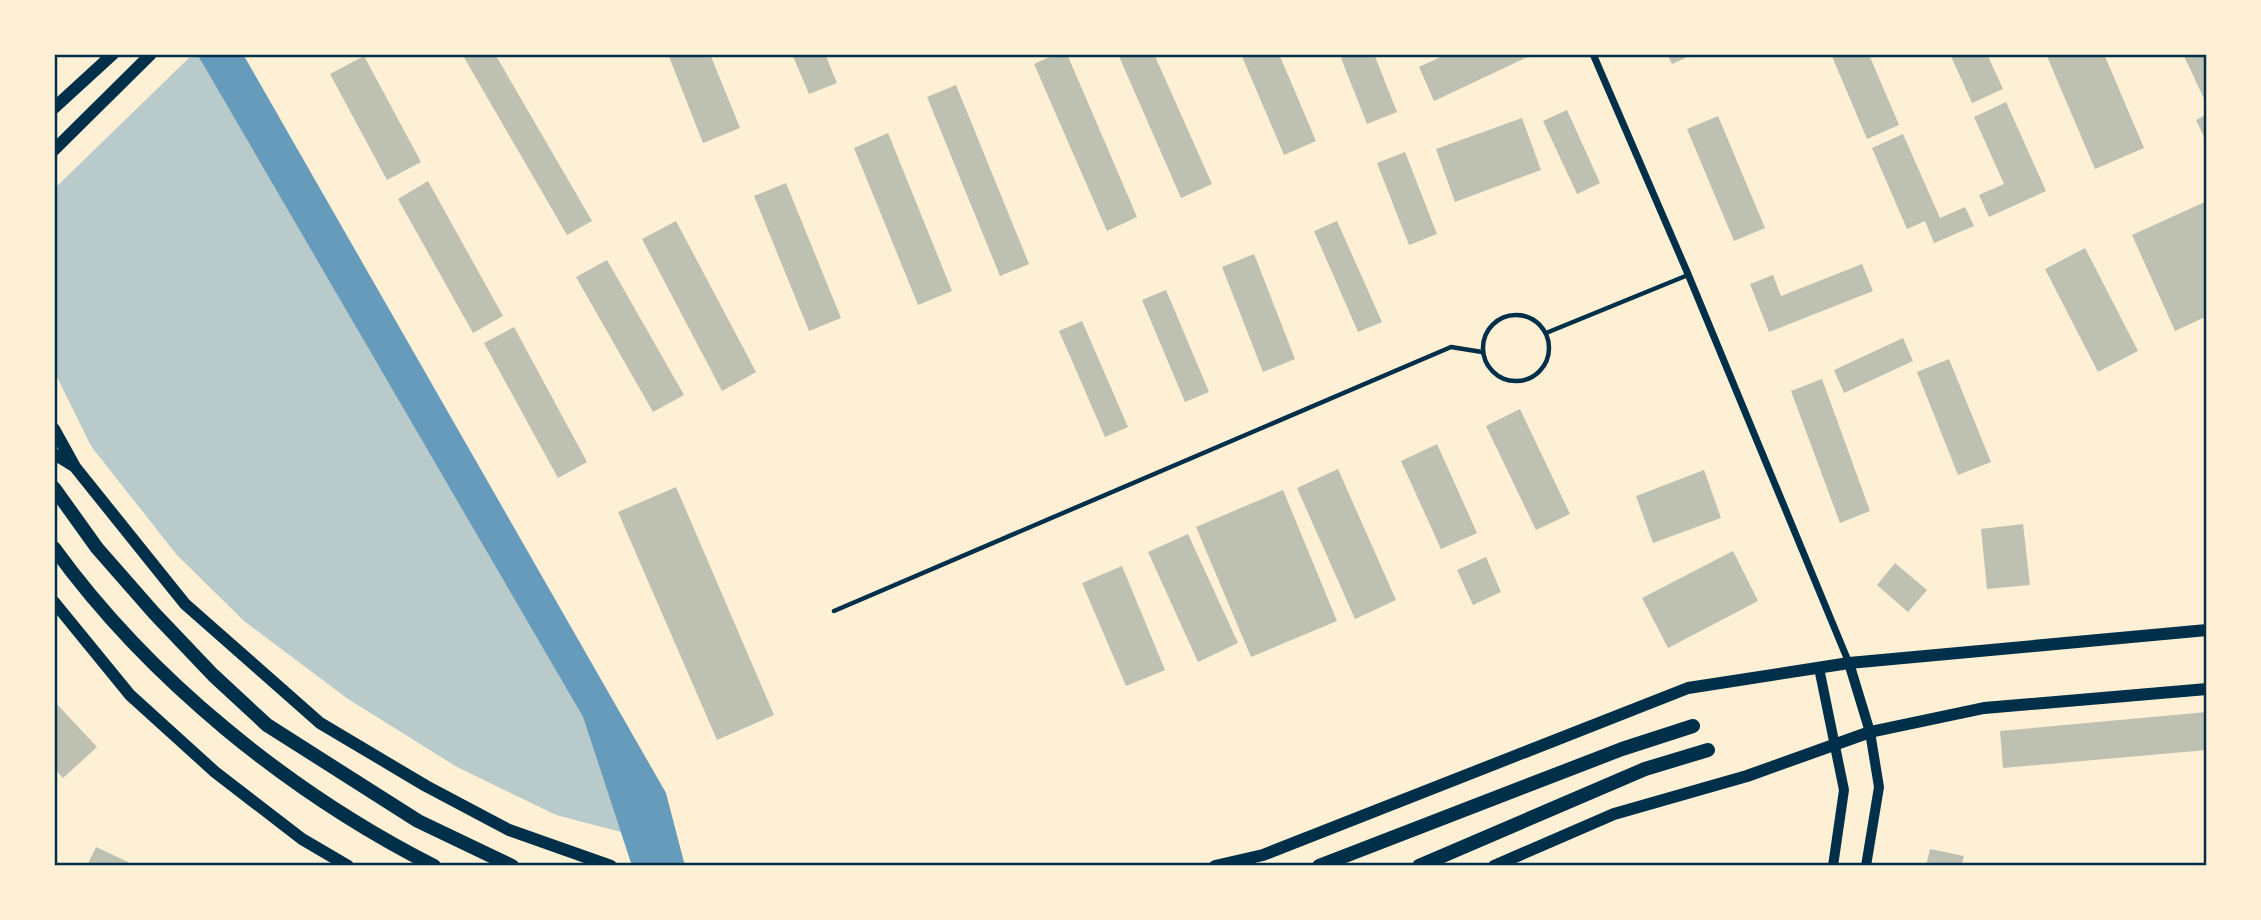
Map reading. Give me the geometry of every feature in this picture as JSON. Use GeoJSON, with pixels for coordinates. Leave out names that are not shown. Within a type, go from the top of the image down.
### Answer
{"type":"FeatureCollection","features":[{"type":"Feature","properties":{"kind":"highway"},"geometry":{"type":"LineString","coordinates":[[54,488],[97,548],[154,613],[213,675],[268,725],[418,821],[512,866]]}},
{"type":"Feature","properties":{"kind":"highway"},"geometry":{"type":"LineString","coordinates":[[54,548],[120,626],[184,694],[321,801],[433,866]]}},
{"type":"Feature","properties":{"kind":"highway"},"geometry":{"type":"LineString","coordinates":[[1320,866],[1622,749],[1693,726]]}},
{"type":"Feature","properties":{"kind":"highway"},"geometry":{"type":"LineString","coordinates":[[1419,866],[1646,769],[1708,750]]}},
{"type":"Feature","properties":{"kind":"main road"},"geometry":{"type":"LineString","coordinates":[[54,108],[113,54]]}},
{"type":"Feature","properties":{"kind":"main road"},"geometry":{"type":"LineString","coordinates":[[54,150],[150,54]]}},
{"type":"Feature","properties":{"kind":"main road"},"geometry":{"type":"LineString","coordinates":[[54,429],[75,467],[184,604],[320,723],[426,786],[509,830],[611,866]]}},
{"type":"Feature","properties":{"kind":"main road"},"geometry":{"type":"LineString","coordinates":[[54,454],[75,467]]}},
{"type":"Feature","properties":{"kind":"main road"},"geometry":{"type":"LineString","coordinates":[[54,602],[130,695],[215,772],[302,839],[348,866]]}},
{"type":"Feature","properties":{"kind":"main road"},"geometry":{"type":"LineString","coordinates":[[1215,866],[1263,855],[1688,688],[1849,663],[2207,629]]}},
{"type":"Feature","properties":{"kind":"main road"},"geometry":{"type":"LineString","coordinates":[[1494,866],[1614,814],[1747,776],[1870,732],[1984,708],[2207,689]]}},
{"type":"Feature","properties":{"kind":"street"},"geometry":{"type":"LineString","coordinates":[[1592,54],[1688,274],[1849,663],[1870,732],[1879,787],[1866,866]]}},
{"type":"Feature","properties":{"kind":"street"},"geometry":{"type":"LineString","coordinates":[[1819,668],[1844,790],[1833,866]]}},
{"type":"Feature","properties":{"kind":"lane"},"geometry":{"type":"LineString","coordinates":[[1546,333],[1688,274]]}},
{"type":"Feature","properties":{"kind":"lane"},"geometry":{"type":"LineString","coordinates":[[1506,315],[1530,317],[1546,333],[1549,356],[1536,376],[1514,382],[1492,373],[1482,352],[1488,329],[1506,315]]}},
{"type":"Feature","properties":{"kind":"lane"},"geometry":{"type":"LineString","coordinates":[[834,611],[1451,347],[1482,352]]}},
{"type":"Feature","properties":{"kind":"shaded area"},"geometry":{"type":"Polygon","coordinates":[[[193,54],[197,54],[583,717],[621,832],[556,815],[457,767],[348,699],[244,621],[176,554],[91,446],[54,371],[54,189],[193,54]]]}},
{"type":"Feature","properties":{"kind":"water"},"geometry":{"type":"Polygon","coordinates":[[[197,54],[243,54],[666,793],[685,866],[632,866],[583,717],[197,54]]]}},
{"type":"Feature","properties":{"kind":"building"},"geometry":{"type":"Polygon","coordinates":[[[462,54],[495,54],[592,221],[567,235],[462,54]]]}},
{"type":"Feature","properties":{"kind":"building"},"geometry":{"type":"Polygon","coordinates":[[[668,54],[710,54],[740,128],[703,143],[668,54]]]}},
{"type":"Feature","properties":{"kind":"building"},"geometry":{"type":"Polygon","coordinates":[[[792,54],[825,54],[837,83],[809,94],[792,54]]]}},
{"type":"Feature","properties":{"kind":"building"},"geometry":{"type":"Polygon","coordinates":[[[1056,54],[1067,54],[1137,217],[1107,231],[1034,64],[1056,54]]]}},
{"type":"Feature","properties":{"kind":"building"},"geometry":{"type":"Polygon","coordinates":[[[1118,54],[1154,54],[1212,184],[1181,198],[1118,54]]]}},
{"type":"Feature","properties":{"kind":"building"},"geometry":{"type":"Polygon","coordinates":[[[1241,54],[1279,54],[1316,141],[1284,155],[1241,54]]]}},
{"type":"Feature","properties":{"kind":"building"},"geometry":{"type":"Polygon","coordinates":[[[1350,54],[1374,54],[1397,112],[1367,124],[1341,58],[1350,54]]]}},
{"type":"Feature","properties":{"kind":"building"},"geometry":{"type":"Polygon","coordinates":[[[1447,54],[1534,54],[1434,101],[1419,67],[1447,54]]]}},
{"type":"Feature","properties":{"kind":"building"},"geometry":{"type":"Polygon","coordinates":[[[1667,54],[1694,54],[1672,64],[1667,54]]]}},
{"type":"Feature","properties":{"kind":"building"},"geometry":{"type":"Polygon","coordinates":[[[1831,54],[1876,54],[1870,57],[1899,125],[1867,139],[1831,54]]]}},
{"type":"Feature","properties":{"kind":"building"},"geometry":{"type":"Polygon","coordinates":[[[1950,54],[1987,54],[2003,89],[1972,103],[1950,54]]]}},
{"type":"Feature","properties":{"kind":"building"},"geometry":{"type":"Polygon","coordinates":[[[2046,54],[2104,54],[2144,148],[2095,169],[2046,54]]]}},
{"type":"Feature","properties":{"kind":"building"},"geometry":{"type":"Polygon","coordinates":[[[2183,54],[2207,54],[2207,105],[2183,54]]]}},
{"type":"Feature","properties":{"kind":"building"},"geometry":{"type":"Polygon","coordinates":[[[364,56],[421,162],[387,180],[330,74],[364,56]]]}},
{"type":"Feature","properties":{"kind":"building"},"geometry":{"type":"Polygon","coordinates":[[[956,85],[1029,264],[1000,276],[927,97],[956,85]]]}},
{"type":"Feature","properties":{"kind":"building"},"geometry":{"type":"Polygon","coordinates":[[[2006,102],[2046,191],[1989,217],[1979,195],[2004,184],[1974,117],[2006,102]]]}},
{"type":"Feature","properties":{"kind":"building"},"geometry":{"type":"Polygon","coordinates":[[[1567,110],[1600,183],[1577,194],[1543,121],[1567,110]]]}},
{"type":"Feature","properties":{"kind":"building"},"geometry":{"type":"Polygon","coordinates":[[[2207,114],[2207,143],[2196,120],[2207,114]]]}},
{"type":"Feature","properties":{"kind":"building"},"geometry":{"type":"Polygon","coordinates":[[[1718,116],[1765,228],[1734,241],[1687,129],[1718,116]]]}},
{"type":"Feature","properties":{"kind":"building"},"geometry":{"type":"Polygon","coordinates":[[[1522,118],[1541,170],[1455,202],[1436,149],[1522,118]]]}},
{"type":"Feature","properties":{"kind":"building"},"geometry":{"type":"Polygon","coordinates":[[[888,133],[952,291],[918,305],[854,148],[888,133]]]}},
{"type":"Feature","properties":{"kind":"building"},"geometry":{"type":"Polygon","coordinates":[[[1903,134],[1940,218],[1965,207],[1974,226],[1934,243],[1925,221],[1907,229],[1872,148],[1903,134]]]}},
{"type":"Feature","properties":{"kind":"building"},"geometry":{"type":"Polygon","coordinates":[[[1405,152],[1437,234],[1409,245],[1377,163],[1405,152]]]}},
{"type":"Feature","properties":{"kind":"building"},"geometry":{"type":"Polygon","coordinates":[[[428,181],[503,316],[473,333],[398,199],[428,181]]]}},
{"type":"Feature","properties":{"kind":"building"},"geometry":{"type":"Polygon","coordinates":[[[786,183],[841,318],[809,331],[754,196],[786,183]]]}},
{"type":"Feature","properties":{"kind":"building"},"geometry":{"type":"Polygon","coordinates":[[[2207,201],[2207,316],[2175,331],[2132,235],[2207,201]]]}},
{"type":"Feature","properties":{"kind":"building"},"geometry":{"type":"Polygon","coordinates":[[[676,221],[756,372],[722,391],[642,239],[676,221]]]}},
{"type":"Feature","properties":{"kind":"building"},"geometry":{"type":"Polygon","coordinates":[[[1337,221],[1382,322],[1358,332],[1314,231],[1337,221]]]}},
{"type":"Feature","properties":{"kind":"building"},"geometry":{"type":"Polygon","coordinates":[[[2085,248],[2138,351],[2098,372],[2045,269],[2085,248]]]}},
{"type":"Feature","properties":{"kind":"building"},"geometry":{"type":"Polygon","coordinates":[[[1254,254],[1295,359],[1263,372],[1222,267],[1254,254]]]}},
{"type":"Feature","properties":{"kind":"building"},"geometry":{"type":"Polygon","coordinates":[[[607,260],[684,395],[653,412],[576,277],[607,260]]]}},
{"type":"Feature","properties":{"kind":"building"},"geometry":{"type":"Polygon","coordinates":[[[1862,264],[1873,291],[1769,332],[1750,284],[1773,275],[1781,296],[1862,264]]]}},
{"type":"Feature","properties":{"kind":"building"},"geometry":{"type":"Polygon","coordinates":[[[1166,290],[1209,392],[1185,402],[1142,300],[1166,290]]]}},
{"type":"Feature","properties":{"kind":"building"},"geometry":{"type":"Polygon","coordinates":[[[1082,321],[1128,427],[1105,437],[1059,331],[1082,321]]]}},
{"type":"Feature","properties":{"kind":"building"},"geometry":{"type":"Polygon","coordinates":[[[514,327],[587,462],[558,478],[484,343],[514,327]]]}},
{"type":"Feature","properties":{"kind":"building"},"geometry":{"type":"Polygon","coordinates":[[[1903,338],[1913,361],[1844,393],[1834,370],[1903,338]]]}},
{"type":"Feature","properties":{"kind":"building"},"geometry":{"type":"Polygon","coordinates":[[[1949,359],[1991,462],[1958,475],[1917,372],[1949,359]]]}},
{"type":"Feature","properties":{"kind":"building"},"geometry":{"type":"Polygon","coordinates":[[[1822,379],[1870,511],[1840,523],[1791,391],[1822,379]]]}},
{"type":"Feature","properties":{"kind":"building"},"geometry":{"type":"Polygon","coordinates":[[[1520,409],[1570,514],[1536,530],[1486,426],[1520,409]]]}},
{"type":"Feature","properties":{"kind":"building"},"geometry":{"type":"Polygon","coordinates":[[[1437,444],[1477,533],[1441,549],[1401,461],[1437,444]]]}},
{"type":"Feature","properties":{"kind":"building"},"geometry":{"type":"Polygon","coordinates":[[[1338,469],[1396,600],[1355,619],[1297,488],[1338,469]]]}},
{"type":"Feature","properties":{"kind":"building"},"geometry":{"type":"Polygon","coordinates":[[[1704,470],[1721,518],[1653,543],[1636,496],[1704,470]]]}},
{"type":"Feature","properties":{"kind":"building"},"geometry":{"type":"Polygon","coordinates":[[[676,487],[774,715],[717,740],[618,512],[676,487]]]}},
{"type":"Feature","properties":{"kind":"building"},"geometry":{"type":"Polygon","coordinates":[[[1283,490],[1337,621],[1251,657],[1196,527],[1283,490]]]}},
{"type":"Feature","properties":{"kind":"building"},"geometry":{"type":"Polygon","coordinates":[[[2023,524],[2030,585],[1987,589],[1981,529],[2023,524]]]}},
{"type":"Feature","properties":{"kind":"building"},"geometry":{"type":"Polygon","coordinates":[[[1188,534],[1238,643],[1198,662],[1148,552],[1188,534]]]}},
{"type":"Feature","properties":{"kind":"building"},"geometry":{"type":"Polygon","coordinates":[[[1733,551],[1758,601],[1668,648],[1642,598],[1733,551]]]}},
{"type":"Feature","properties":{"kind":"building"},"geometry":{"type":"Polygon","coordinates":[[[1486,557],[1501,592],[1473,605],[1457,570],[1486,557]]]}},
{"type":"Feature","properties":{"kind":"building"},"geometry":{"type":"Polygon","coordinates":[[[1895,563],[1927,590],[1908,612],[1877,585],[1895,563]]]}},
{"type":"Feature","properties":{"kind":"building"},"geometry":{"type":"Polygon","coordinates":[[[1122,566],[1165,670],[1126,686],[1082,583],[1122,566]]]}},
{"type":"Feature","properties":{"kind":"building"},"geometry":{"type":"Polygon","coordinates":[[[54,701],[97,747],[63,778],[54,768],[54,701]]]}},
{"type":"Feature","properties":{"kind":"building"},"geometry":{"type":"Polygon","coordinates":[[[2207,712],[2207,750],[2003,768],[2000,731],[2207,712]]]}},
{"type":"Feature","properties":{"kind":"building"},"geometry":{"type":"Polygon","coordinates":[[[96,847],[128,862],[126,866],[87,866],[96,847]]]}},
{"type":"Feature","properties":{"kind":"building"},"geometry":{"type":"Polygon","coordinates":[[[1930,849],[1964,856],[1961,866],[1926,866],[1930,849]]]}}]}
